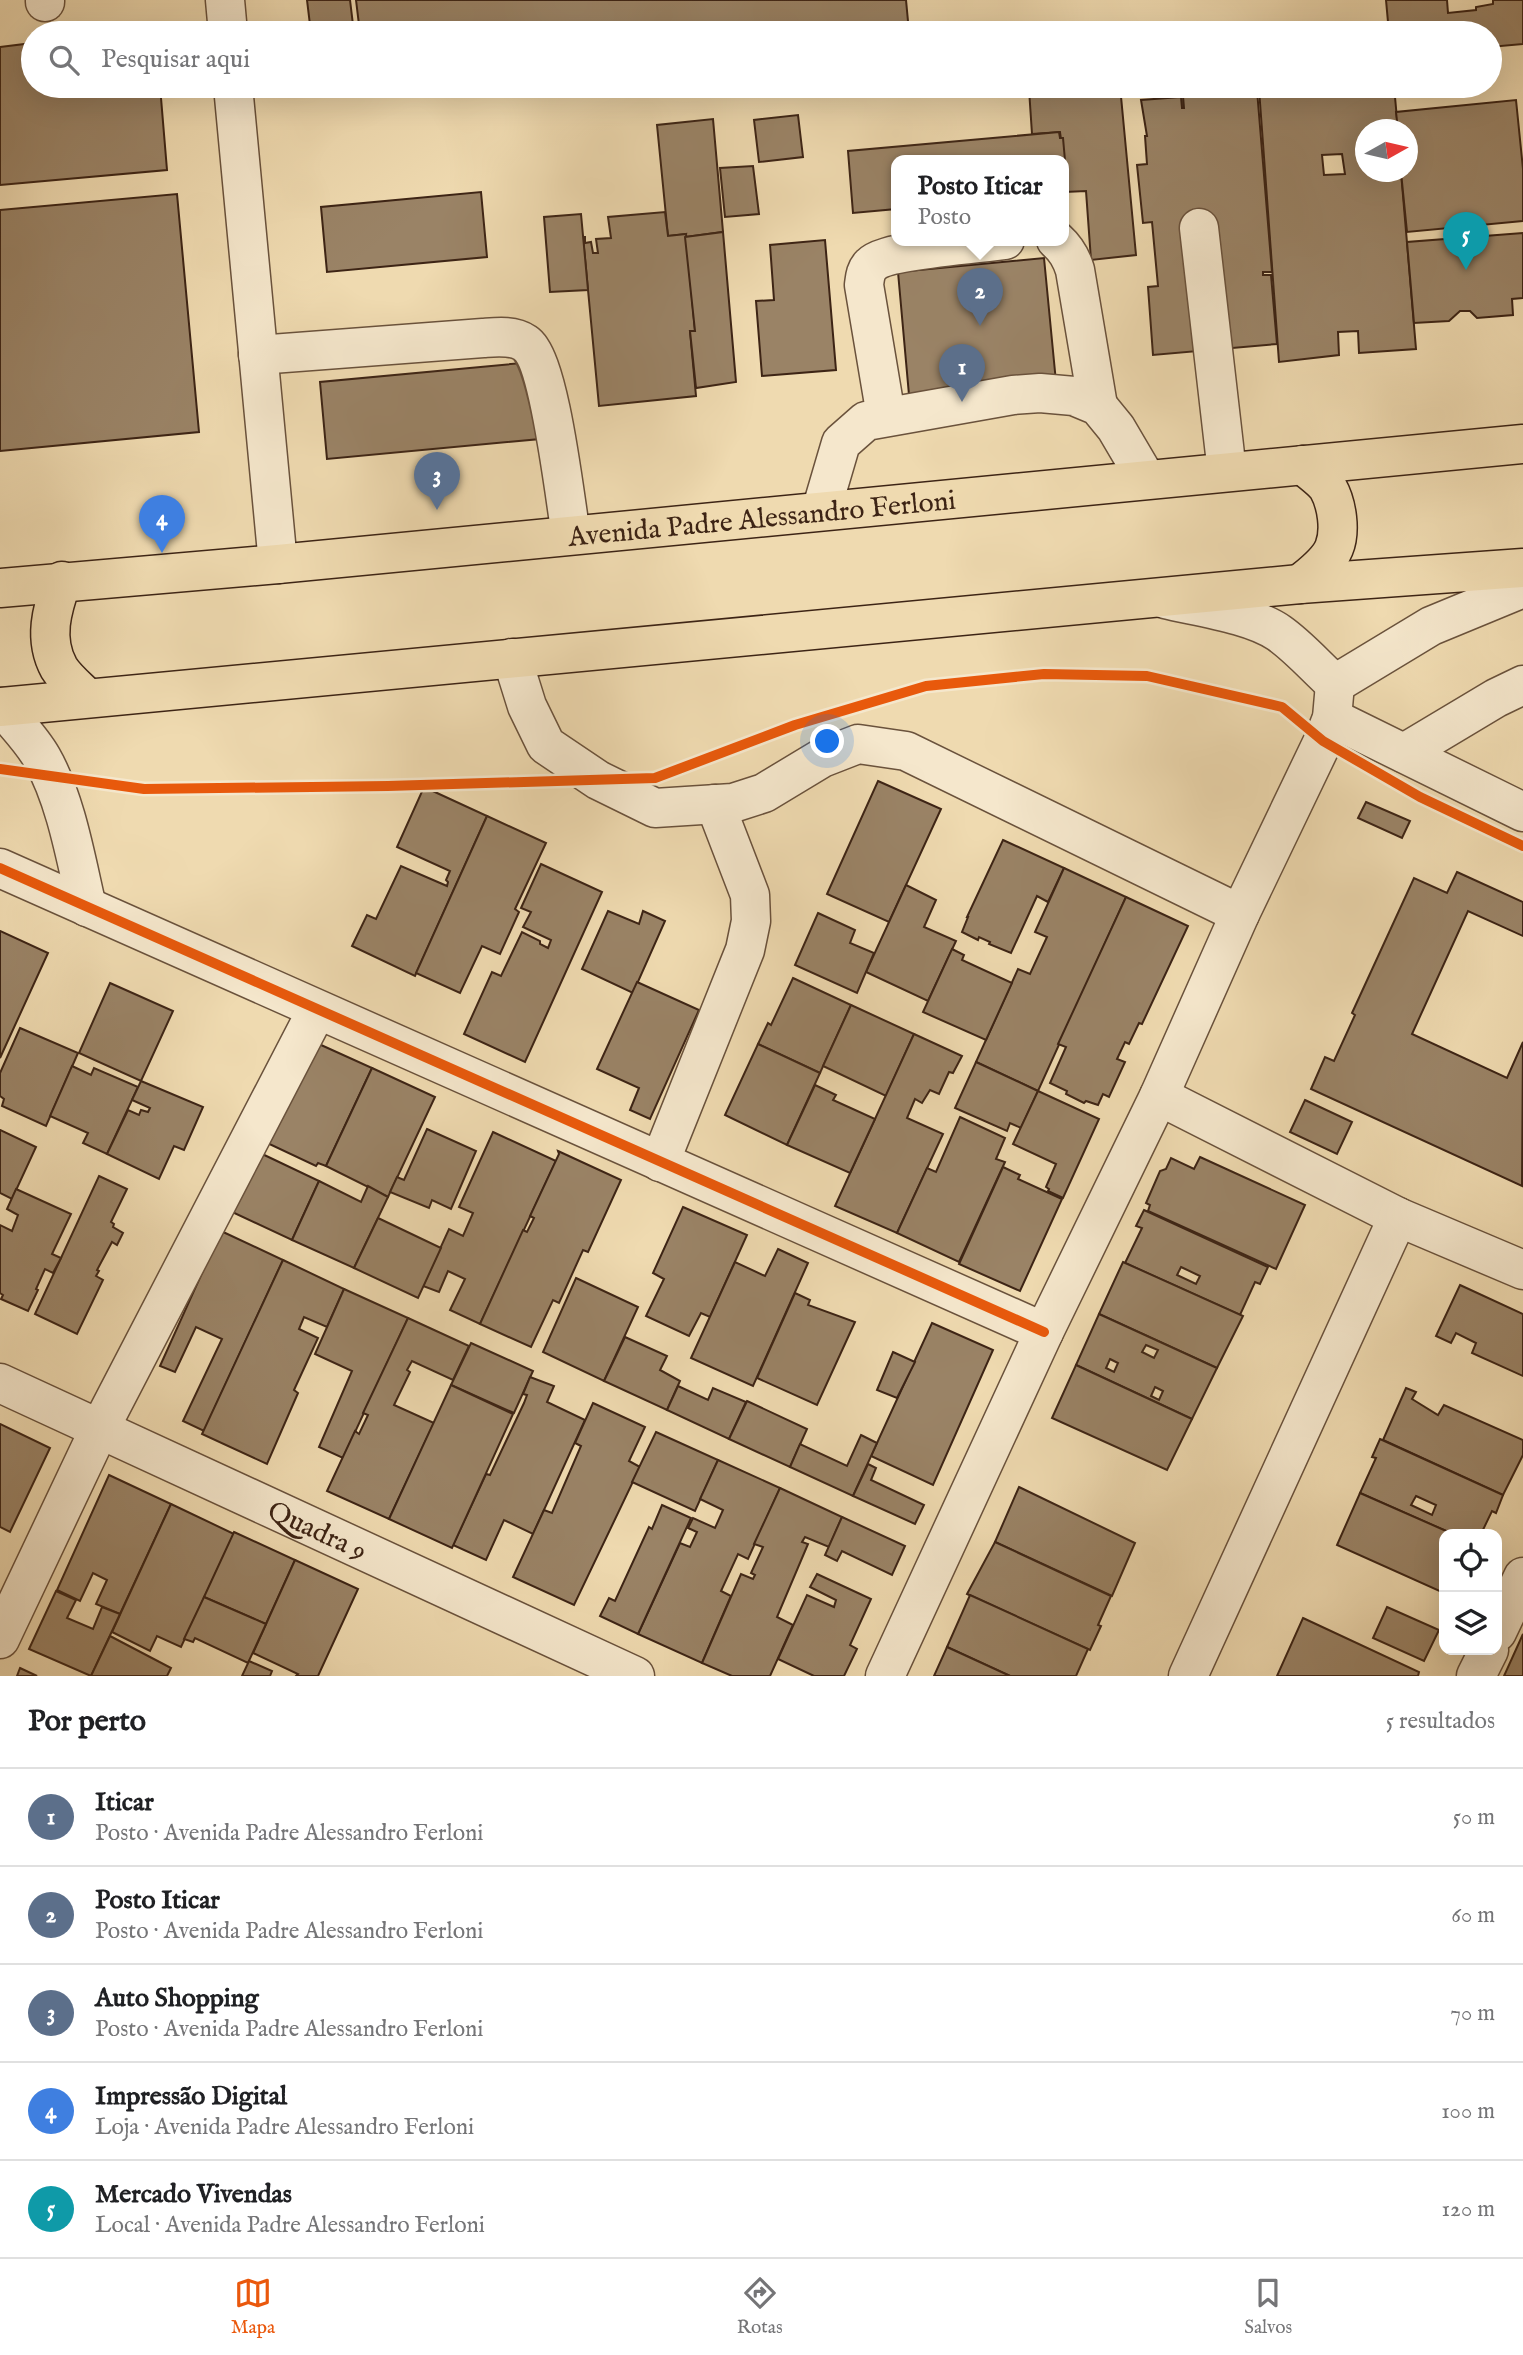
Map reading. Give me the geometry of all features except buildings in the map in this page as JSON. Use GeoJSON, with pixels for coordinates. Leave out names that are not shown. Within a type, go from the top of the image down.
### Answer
{"type":"FeatureCollection","features":[{"type":"Feature","properties":{"kind":"main road","name":"Avenida Padre Alessandro Ferloni"},"geometry":{"type":"LineString","coordinates":[[0,588],[278,564],[1523,444]]}},
{"type":"Feature","properties":{"kind":"main road"},"geometry":{"type":"LineString","coordinates":[[1300,584],[1320,568],[1334,548],[1337,531],[1336,513],[1327,487],[1303,465]]}},
{"type":"Feature","properties":{"kind":"main road"},"geometry":{"type":"LineString","coordinates":[[1,707],[1300,584],[1523,568]]}},
{"type":"Feature","properties":{"kind":"main road"},"geometry":{"type":"LineString","coordinates":[[62,581],[52,610],[50,639],[59,668],[86,697]]}},
{"type":"Feature","properties":{"kind":"street"},"geometry":{"type":"LineString","coordinates":[[225,0],[227,21]]}},
{"type":"Feature","properties":{"kind":"street"},"geometry":{"type":"LineString","coordinates":[[234,98],[278,564]]}},
{"type":"Feature","properties":{"kind":"street"},"geometry":{"type":"LineString","coordinates":[[1199,228],[1227,472]]}},
{"type":"Feature","properties":{"kind":"street"},"geometry":{"type":"LineString","coordinates":[[886,416],[864,285],[865,273],[879,259],[889,256],[962,246]]}},
{"type":"Feature","properties":{"kind":"street"},"geometry":{"type":"LineString","coordinates":[[1063,246],[1072,259],[1075,270],[1098,406]]}},
{"type":"Feature","properties":{"kind":"street"},"geometry":{"type":"LineString","coordinates":[[258,355],[483,338],[510,337],[527,344],[538,360],[548,396],[571,535]]}},
{"type":"Feature","properties":{"kind":"street"},"geometry":{"type":"LineString","coordinates":[[821,511],[841,443],[866,421],[1013,395],[1040,393],[1074,396],[1098,406],[1116,428],[1146,479]]}},
{"type":"Feature","properties":{"kind":"street"},"geometry":{"type":"LineString","coordinates":[[885,1676],[1323,741],[1333,701],[1431,626],[1523,588]]}},
{"type":"Feature","properties":{"kind":"street"},"geometry":{"type":"LineString","coordinates":[[1159,597],[1267,626],[1280,634],[1333,701],[1404,753],[1523,812]]}},
{"type":"Feature","properties":{"kind":"street"},"geometry":{"type":"LineString","coordinates":[[512,658],[527,706],[546,745],[598,780],[655,808],[733,803],[764,793],[822,758],[858,744],[906,751],[1240,914]]}},
{"type":"Feature","properties":{"kind":"street"},"geometry":{"type":"LineString","coordinates":[[1404,753],[1496,698],[1523,685]]}},
{"type":"Feature","properties":{"kind":"street"},"geometry":{"type":"LineString","coordinates":[[1,707],[41,756],[51,776],[71,837],[87,908]]}},
{"type":"Feature","properties":{"kind":"street"},"geometry":{"type":"LineString","coordinates":[[660,1162],[745,950],[751,921],[750,895],[715,804]]}},
{"type":"Feature","properties":{"kind":"street"},"geometry":{"type":"LineString","coordinates":[[0,869],[1044,1332]]}},
{"type":"Feature","properties":{"kind":"street"},"geometry":{"type":"LineString","coordinates":[[0,1640],[99,1430],[317,1010]]}},
{"type":"Feature","properties":{"kind":"street"},"geometry":{"type":"LineString","coordinates":[[1159,1096],[1398,1217],[1523,1270]]}},
{"type":"Feature","properties":{"kind":"street"},"geometry":{"type":"LineString","coordinates":[[1188,1676],[1398,1217]]}},
{"type":"Feature","properties":{"kind":"street","name":"Quadra 9"},"geometry":{"type":"LineString","coordinates":[[0,1383],[635,1676]]}},
{"type":"Feature","properties":{"kind":"street"},"geometry":{"type":"LineString","coordinates":[[1502,1621],[1523,1577]]}},
{"type":"Feature","properties":{"kind":"street"},"geometry":{"type":"LineString","coordinates":[[1476,1676],[1486,1655]]}},
{"type":"Feature","properties":{"kind":"cycle path"},"geometry":{"type":"LineString","coordinates":[[0,769],[144,789],[388,786],[655,778],[795,725],[926,686],[1044,674],[1147,676],[1282,707],[1323,741],[1420,797],[1523,846]]}},
{"type":"Feature","properties":{"kind":"cycle path"},"geometry":{"type":"LineString","coordinates":[[0,868],[1044,1332]]}},
{"type":"Feature","properties":{"kind":"place","name":"Mercado Vivendas"},"geometry":{"type":"Point","coordinates":[1466,270]}},
{"type":"Feature","properties":{"kind":"place","name":"Posto Iticar"},"geometry":{"type":"Point","coordinates":[980,326]}},
{"type":"Feature","properties":{"kind":"place","name":"Iticar"},"geometry":{"type":"Point","coordinates":[962,402]}},
{"type":"Feature","properties":{"kind":"place","name":"Auto Shopping"},"geometry":{"type":"Point","coordinates":[437,510]}},
{"type":"Feature","properties":{"kind":"place","name":"Impressão Digital"},"geometry":{"type":"Point","coordinates":[162,553]}}]}
